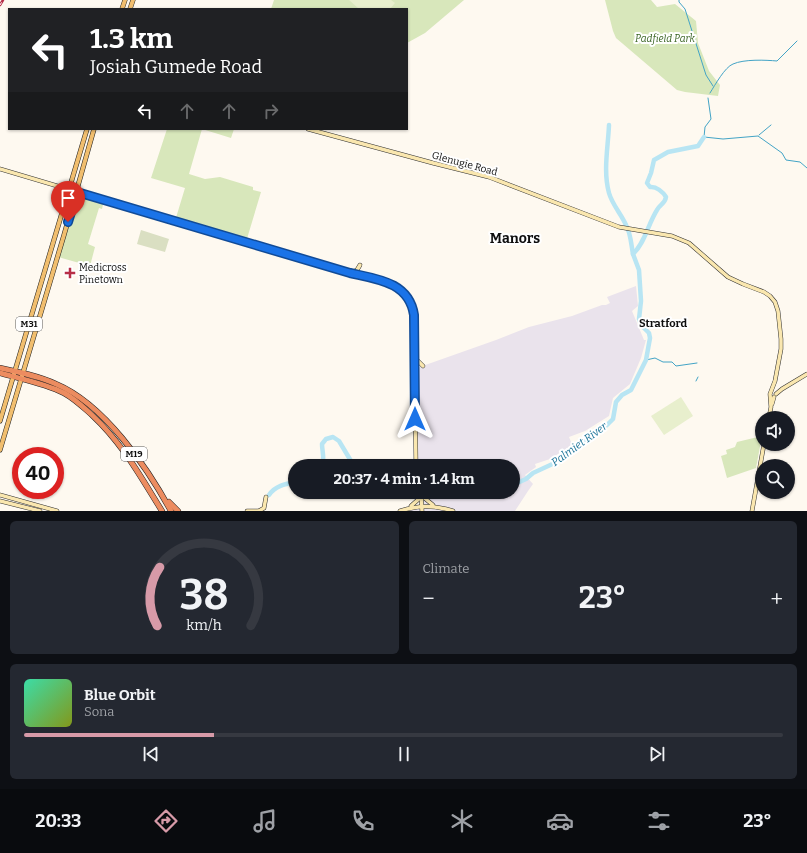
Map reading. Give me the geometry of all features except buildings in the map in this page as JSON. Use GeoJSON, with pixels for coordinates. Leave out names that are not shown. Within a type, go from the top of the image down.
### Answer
{"type":"FeatureCollection","features":[{"type":"Feature","properties":{"kind":"highway","name":"M19"},"geometry":{"type":"LineString","coordinates":[[0,368],[14,374]]}},
{"type":"Feature","properties":{"kind":"highway","name":"M19"},"geometry":{"type":"LineString","coordinates":[[0,373],[14,374],[55,383],[72,392],[88,404],[133,452],[172,511]]}},
{"type":"Feature","properties":{"kind":"highway","name":"M19"},"geometry":{"type":"LineString","coordinates":[[23,376],[68,395],[99,421],[123,448],[162,511]]}},
{"type":"Feature","properties":{"kind":"highway"},"geometry":{"type":"LineString","coordinates":[[162,494],[178,511]]}},
{"type":"Feature","properties":{"kind":"main road","name":"M31"},"geometry":{"type":"LineString","coordinates":[[0,422],[87,130]]}},
{"type":"Feature","properties":{"kind":"main road","name":"M31"},"geometry":{"type":"LineString","coordinates":[[0,450],[77,192],[94,130]]}},
{"type":"Feature","properties":{"kind":"street","name":"Glenugie Road"},"geometry":{"type":"LineString","coordinates":[[312,130],[489,177],[625,229],[651,232],[684,240],[701,252],[728,277],[764,292],[774,300],[778,311],[781,339],[781,349],[774,393]]}},
{"type":"Feature","properties":{"kind":"street"},"geometry":{"type":"LineString","coordinates":[[0,169],[371,278],[390,284],[404,292],[413,309],[416,459]]}},
{"type":"Feature","properties":{"kind":"street"},"geometry":{"type":"LineString","coordinates":[[350,273],[357,270],[360,265]]}},
{"type":"Feature","properties":{"kind":"street"},"geometry":{"type":"LineString","coordinates":[[414,357],[423,366]]}},
{"type":"Feature","properties":{"kind":"street"},"geometry":{"type":"LineString","coordinates":[[770,411],[774,393],[807,374]]}},
{"type":"Feature","properties":{"kind":"street"},"geometry":{"type":"LineString","coordinates":[[752,511],[763,451]]}},
{"type":"Feature","properties":{"kind":"street"},"geometry":{"type":"LineString","coordinates":[[0,495],[58,511]]}},
{"type":"Feature","properties":{"kind":"street"},"geometry":{"type":"LineString","coordinates":[[247,511],[262,510],[266,497]]}},
{"type":"Feature","properties":{"kind":"street"},"geometry":{"type":"LineString","coordinates":[[408,508],[417,502],[418,499]]}},
{"type":"Feature","properties":{"kind":"street"},"geometry":{"type":"LineString","coordinates":[[421,499],[422,511]]}},
{"type":"Feature","properties":{"kind":"street"},"geometry":{"type":"LineString","coordinates":[[427,499],[435,506]]}},
{"type":"Feature","properties":{"kind":"street"},"geometry":{"type":"LineString","coordinates":[[0,501],[40,511]]}},
{"type":"Feature","properties":{"kind":"street"},"geometry":{"type":"LineString","coordinates":[[400,511],[422,506],[435,506],[453,511]]}},
{"type":"Feature","properties":{"kind":"shaded area"},"geometry":{"type":"Polygon","coordinates":[[[636,286],[638,306],[632,311],[644,340],[646,340],[641,358],[630,384],[613,398],[609,416],[585,431],[569,437],[572,444],[566,449],[550,459],[535,464],[536,467],[525,475],[533,484],[515,511],[400,511],[422,506],[422,499],[520,499],[520,459],[416,459],[414,369],[529,327],[572,316],[602,305],[606,305],[610,303],[607,297],[636,286]]]}},
{"type":"Feature","properties":{"kind":"green space"},"geometry":{"type":"Polygon","coordinates":[[[274,0],[464,0],[425,33],[408,42],[408,8],[271,8],[274,0]]]}},
{"type":"Feature","properties":{"kind":"green space"},"geometry":{"type":"Polygon","coordinates":[[[349,0],[391,0],[395,3],[391,8],[358,8],[349,0]]]}},
{"type":"Feature","properties":{"kind":"green space","name":"Padfield Park"},"geometry":{"type":"Polygon","coordinates":[[[605,0],[651,0],[657,7],[675,4],[696,21],[698,43],[709,71],[720,85],[718,96],[677,90],[616,38],[605,0]]]}},
{"type":"Feature","properties":{"kind":"green space"},"geometry":{"type":"Polygon","coordinates":[[[167,130],[202,130],[189,174],[205,179],[220,177],[253,187],[253,190],[261,192],[246,242],[175,221],[185,188],[151,178],[167,130]]]}},
{"type":"Feature","properties":{"kind":"green space"},"geometry":{"type":"Polygon","coordinates":[[[205,130],[234,130],[231,138],[205,130]]]}},
{"type":"Feature","properties":{"kind":"green space"},"geometry":{"type":"Polygon","coordinates":[[[77,192],[104,200],[102,209],[99,208],[88,244],[95,247],[90,266],[58,257],[77,192]]]}},
{"type":"Feature","properties":{"kind":"green space"},"geometry":{"type":"Polygon","coordinates":[[[141,230],[169,239],[165,252],[137,244],[141,230]]]}},
{"type":"Feature","properties":{"kind":"green space"},"geometry":{"type":"Polygon","coordinates":[[[681,397],[693,416],[664,435],[651,416],[681,397]]]}},
{"type":"Feature","properties":{"kind":"green space"},"geometry":{"type":"Polygon","coordinates":[[[755,438],[755,451],[759,451],[758,459],[755,459],[755,468],[727,478],[721,456],[727,454],[726,450],[735,447],[737,442],[755,438]]]}},
{"type":"Feature","properties":{"kind":"waterway"},"geometry":{"type":"LineString","coordinates":[[679,0],[685,9],[706,75],[713,86]]}},
{"type":"Feature","properties":{"kind":"waterway","name":"Palmiet River"},"geometry":{"type":"LineString","coordinates":[[710,93],[720,77],[733,64],[738,62],[761,60],[777,61],[797,41]]}},
{"type":"Feature","properties":{"kind":"waterway"},"geometry":{"type":"LineString","coordinates":[[708,98],[711,119],[705,127],[704,137],[723,139],[758,136],[782,153],[786,160],[800,162],[807,168]]}},
{"type":"Feature","properties":{"kind":"waterway","name":"Palmiet River"},"geometry":{"type":"LineString","coordinates":[[609,125],[606,168],[607,185],[612,201],[628,228],[633,254]]}},
{"type":"Feature","properties":{"kind":"waterway"},"geometry":{"type":"LineString","coordinates":[[759,135],[771,125]]}},
{"type":"Feature","properties":{"kind":"waterway","name":"Palmiet River"},"geometry":{"type":"LineString","coordinates":[[520,482],[533,473],[559,461],[607,425],[613,419],[616,402],[622,395],[631,390],[646,360],[650,338],[649,333],[641,325],[639,319],[641,301],[639,270],[633,254],[641,244],[654,215],[665,201],[666,197],[655,187],[650,187],[647,183],[654,160],[668,152],[698,146],[704,137]]}},
{"type":"Feature","properties":{"kind":"waterway"},"geometry":{"type":"LineString","coordinates":[[646,360],[655,358],[663,362],[672,362],[676,366],[697,363]]}},
{"type":"Feature","properties":{"kind":"waterway"},"geometry":{"type":"LineString","coordinates":[[696,381],[698,377]]}},
{"type":"Feature","properties":{"kind":"waterway","name":"Palmiet River"},"geometry":{"type":"LineString","coordinates":[[323,459],[322,444],[326,439],[333,437],[339,441],[350,459]]}},
{"type":"Feature","properties":{"kind":"waterway","name":"Palmiet River"},"geometry":{"type":"LineString","coordinates":[[269,495],[277,487],[288,484]]}},
{"type":"Feature","properties":{"kind":"railway"},"geometry":{"type":"LineString","coordinates":[[0,5],[3,0]]}},
{"type":"Feature","properties":{"kind":"place","name":"Medicross Pinetown"},"geometry":{"type":"Point","coordinates":[70,273]}},
{"type":"Feature","properties":{"kind":"district","name":"Manors"},"geometry":{"type":"Point","coordinates":[515,238]}},
{"type":"Feature","properties":{"kind":"district","name":"Stratford"},"geometry":{"type":"Point","coordinates":[663,323]}},
{"type":"Feature","properties":{"kind":"route"},"geometry":{"type":"LineString","coordinates":[[68,222],[77,192],[371,278],[400,289],[404,292],[412,305],[414,315],[415,419]]}}]}
